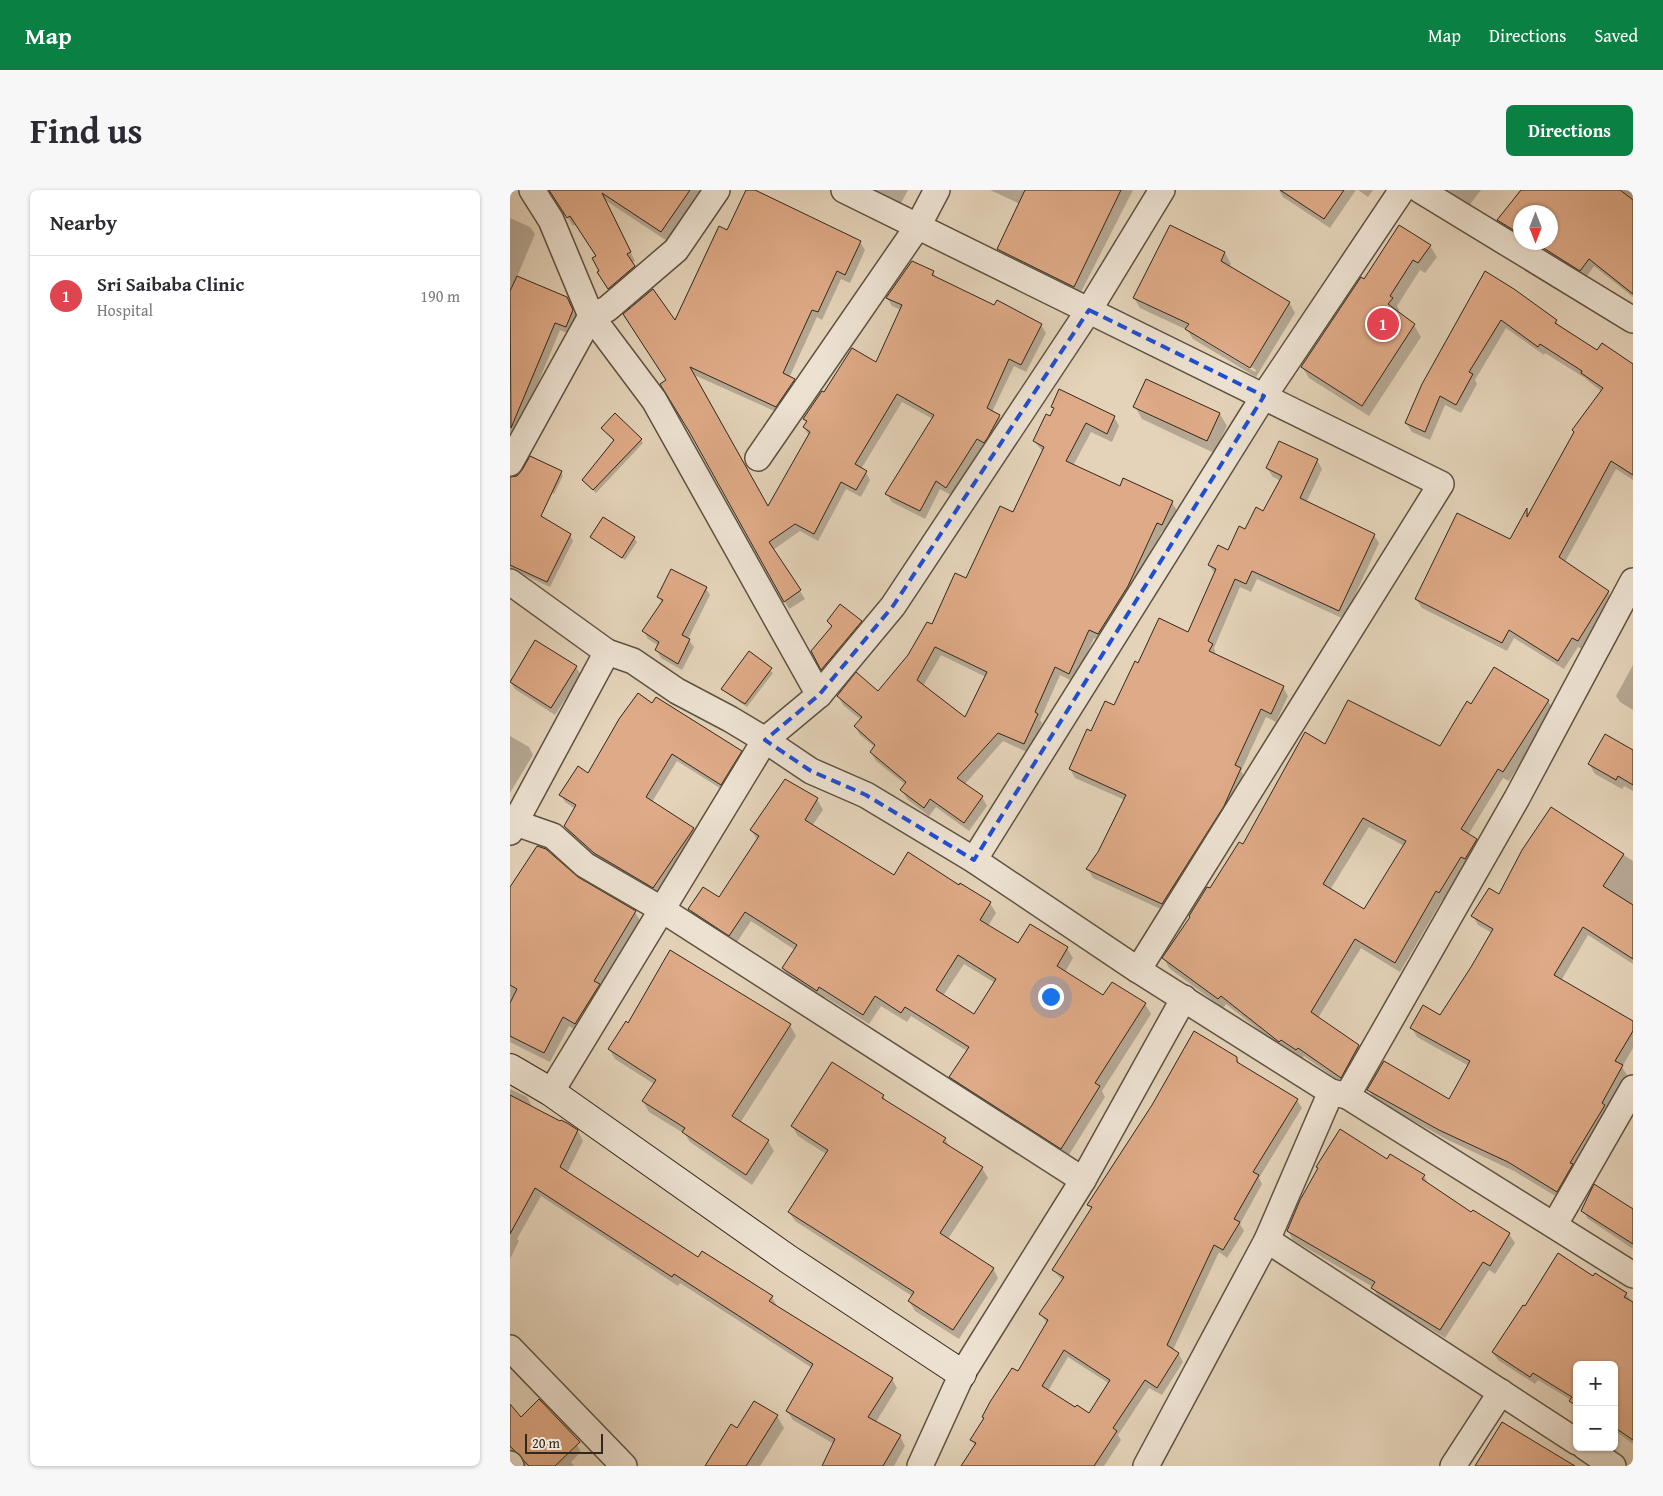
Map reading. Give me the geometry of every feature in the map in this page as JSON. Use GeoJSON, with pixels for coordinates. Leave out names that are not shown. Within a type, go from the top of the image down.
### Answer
{"type":"FeatureCollection","features":[{"type":"Feature","properties":{"kind":"street"},"geometry":{"type":"LineString","coordinates":[[532,190],[550,220],[591,316],[654,400],[819,695]]}},
{"type":"Feature","properties":{"kind":"street"},"geometry":{"type":"LineString","coordinates":[[510,463],[591,316],[607,309],[676,250],[717,190]]}},
{"type":"Feature","properties":{"kind":"street"},"geometry":{"type":"LineString","coordinates":[[844,190],[1441,484],[1138,970]]}},
{"type":"Feature","properties":{"kind":"street"},"geometry":{"type":"LineString","coordinates":[[758,458],[918,226],[937,190]]}},
{"type":"Feature","properties":{"kind":"street"},"geometry":{"type":"LineString","coordinates":[[550,1092],[765,740],[819,695],[894,606],[1089,310],[1162,190]]}},
{"type":"Feature","properties":{"kind":"street"},"geometry":{"type":"LineString","coordinates":[[974,860],[1264,396],[1402,190]]}},
{"type":"Feature","properties":{"kind":"street"},"geometry":{"type":"LineString","coordinates":[[1420,190],[1633,320]]}},
{"type":"Feature","properties":{"kind":"street"},"geometry":{"type":"LineString","coordinates":[[1146,1466],[1267,1240],[1339,1094],[1516,798],[1633,581]]}},
{"type":"Feature","properties":{"kind":"street"},"geometry":{"type":"LineString","coordinates":[[510,582],[607,652],[633,661],[677,691],[765,740],[811,772],[866,795],[974,860],[1138,970],[1555,1224],[1633,1275]]}},
{"type":"Feature","properties":{"kind":"street"},"geometry":{"type":"LineString","coordinates":[[607,652],[512,826],[553,836],[585,864],[661,909],[1083,1180]]}},
{"type":"Feature","properties":{"kind":"street"},"geometry":{"type":"LineString","coordinates":[[920,1466],[962,1374],[1083,1180],[1184,998]]}},
{"type":"Feature","properties":{"kind":"street"},"geometry":{"type":"LineString","coordinates":[[510,1068],[550,1092],[788,1258],[962,1374]]}},
{"type":"Feature","properties":{"kind":"street"},"geometry":{"type":"LineString","coordinates":[[1555,1224],[1633,1088]]}},
{"type":"Feature","properties":{"kind":"street"},"geometry":{"type":"LineString","coordinates":[[1267,1240],[1573,1439]]}},
{"type":"Feature","properties":{"kind":"street"},"geometry":{"type":"LineString","coordinates":[[510,1348],[624,1466]]}},
{"type":"Feature","properties":{"kind":"street"},"geometry":{"type":"LineString","coordinates":[[1453,1466],[1502,1392]]}},
{"type":"Feature","properties":{"kind":"street"},"geometry":{"type":"LineString","coordinates":[[1591,1451],[1613,1466]]}},
{"type":"Feature","properties":{"kind":"highlighted area"},"geometry":{"type":"Polygon","coordinates":[[[1089,310],[1264,396],[974,860],[866,795],[811,771],[765,740],[819,695],[893,606],[1089,310]]]}},
{"type":"Feature","properties":{"kind":"building"},"geometry":{"type":"Polygon","coordinates":[[[549,190],[690,190],[661,232],[602,193],[631,252],[627,254],[635,266],[608,289],[597,272],[599,271],[592,258],[596,256],[570,216],[567,218],[549,190]]]}},
{"type":"Feature","properties":{"kind":"building"},"geometry":{"type":"Polygon","coordinates":[[[746,190],[755,190],[861,241],[845,275],[837,271],[818,312],[812,310],[783,373],[795,379],[776,407],[690,367],[768,506],[810,432],[803,427],[807,421],[803,419],[822,391],[824,392],[852,348],[876,362],[902,305],[886,298],[912,261],[934,271],[932,275],[994,305],[997,300],[1042,324],[1021,365],[1009,359],[987,408],[1000,415],[988,437],[984,443],[977,439],[946,488],[936,481],[920,511],[885,494],[934,415],[897,394],[855,464],[867,471],[856,490],[841,482],[814,534],[795,524],[769,542],[801,590],[784,602],[690,433],[660,384],[666,380],[623,314],[653,289],[675,320],[719,226],[727,230],[746,190]]]}},
{"type":"Feature","properties":{"kind":"building"},"geometry":{"type":"Polygon","coordinates":[[[1025,190],[1121,190],[1074,287],[997,249],[1025,190]]]}},
{"type":"Feature","properties":{"kind":"building"},"geometry":{"type":"Polygon","coordinates":[[[1280,190],[1344,190],[1324,219],[1280,190]]]}},
{"type":"Feature","properties":{"kind":"building"},"geometry":{"type":"Polygon","coordinates":[[[1521,190],[1620,190],[1633,200],[1633,294],[1589,259],[1580,271],[1547,250],[1558,250],[1558,205],[1513,205],[1513,230],[1497,220],[1521,190]]]}},
{"type":"Feature","properties":{"kind":"building"},"geometry":{"type":"Polygon","coordinates":[[[1170,225],[1225,252],[1221,261],[1290,302],[1250,368],[1185,329],[1189,324],[1133,298],[1170,225]]]}},
{"type":"Feature","properties":{"kind":"building"},"geometry":{"type":"Polygon","coordinates":[[[1399,225],[1431,245],[1418,263],[1413,260],[1390,296],[1393,298],[1388,304],[1415,324],[1362,406],[1301,367],[1361,277],[1364,279],[1399,225]]]}},
{"type":"Feature","properties":{"kind":"building"},"geometry":{"type":"Polygon","coordinates":[[[1485,271],[1557,320],[1555,323],[1597,350],[1602,343],[1633,364],[1633,475],[1611,461],[1559,557],[1609,591],[1578,641],[1572,638],[1558,661],[1509,630],[1502,643],[1415,599],[1457,513],[1510,539],[1527,508],[1527,517],[1574,432],[1572,430],[1603,388],[1581,373],[1582,371],[1540,344],[1538,347],[1501,320],[1469,372],[1473,374],[1456,405],[1440,396],[1425,432],[1405,423],[1422,384],[1485,271]]]}},
{"type":"Feature","properties":{"kind":"building"},"geometry":{"type":"Polygon","coordinates":[[[517,276],[567,297],[573,310],[566,327],[555,323],[511,428],[510,291],[517,276]]]}},
{"type":"Feature","properties":{"kind":"building"},"geometry":{"type":"Polygon","coordinates":[[[1146,379],[1220,413],[1207,441],[1133,407],[1146,379]]]}},
{"type":"Feature","properties":{"kind":"building"},"geometry":{"type":"Polygon","coordinates":[[[1059,389],[1115,416],[1107,434],[1086,423],[1066,461],[1120,486],[1123,478],[1173,501],[1162,525],[1157,523],[1128,586],[1098,634],[1089,630],[1069,674],[1055,667],[1035,712],[1038,714],[1024,744],[998,733],[957,778],[983,796],[964,823],[930,799],[924,808],[900,790],[906,782],[870,752],[875,745],[854,726],[862,717],[837,696],[856,672],[878,691],[908,655],[927,622],[932,624],[955,573],[966,578],[1000,506],[1013,512],[1044,447],[1033,441],[1046,414],[1050,416],[1054,408],[1051,407],[1059,389]],[[935,647],[917,680],[965,717],[987,672],[935,647]]]}},
{"type":"Feature","properties":{"kind":"building"},"geometry":{"type":"Polygon","coordinates":[[[615,413],[642,439],[593,490],[582,480],[614,440],[601,428],[615,413]]]}},
{"type":"Feature","properties":{"kind":"building"},"geometry":{"type":"Polygon","coordinates":[[[1279,441],[1318,459],[1300,498],[1375,534],[1339,611],[1252,571],[1246,584],[1235,579],[1208,641],[1213,644],[1209,651],[1284,686],[1271,714],[1261,709],[1235,765],[1241,768],[1224,806],[1162,904],[1086,869],[1098,852],[1126,795],[1069,769],[1087,729],[1091,731],[1105,701],[1114,705],[1135,661],[1138,663],[1159,618],[1188,632],[1216,569],[1208,565],[1218,545],[1228,550],[1239,526],[1245,529],[1256,507],[1263,511],[1282,476],[1266,468],[1279,441]]]}},
{"type":"Feature","properties":{"kind":"building"},"geometry":{"type":"Polygon","coordinates":[[[530,456],[562,471],[541,516],[571,534],[547,582],[510,565],[510,477],[517,476],[530,456]]]}},
{"type":"Feature","properties":{"kind":"building"},"geometry":{"type":"Polygon","coordinates":[[[603,517],[635,537],[622,558],[590,537],[603,517]]]}},
{"type":"Feature","properties":{"kind":"building"},"geometry":{"type":"Polygon","coordinates":[[[671,569],[707,587],[682,635],[690,639],[678,664],[655,650],[659,642],[642,631],[663,600],[657,597],[671,569]]]}},
{"type":"Feature","properties":{"kind":"building"},"geometry":{"type":"Polygon","coordinates":[[[840,604],[862,621],[821,670],[811,651],[832,626],[827,621],[840,604]]]}},
{"type":"Feature","properties":{"kind":"building"},"geometry":{"type":"Polygon","coordinates":[[[535,640],[577,666],[551,708],[510,682],[535,640]]]}},
{"type":"Feature","properties":{"kind":"building"},"geometry":{"type":"Polygon","coordinates":[[[749,651],[772,668],[745,704],[721,689],[749,651]]]}},
{"type":"Feature","properties":{"kind":"building"},"geometry":{"type":"Polygon","coordinates":[[[1494,667],[1549,700],[1503,772],[1498,769],[1461,829],[1477,839],[1465,859],[1461,857],[1439,893],[1436,891],[1395,963],[1355,939],[1311,1012],[1359,1045],[1341,1078],[1298,1048],[1296,1050],[1281,1040],[1279,1042],[1221,996],[1218,999],[1162,958],[1190,917],[1207,887],[1210,888],[1239,842],[1243,844],[1305,732],[1325,744],[1348,700],[1440,746],[1467,701],[1471,704],[1494,667]],[[1363,818],[1323,884],[1364,909],[1406,841],[1363,818]]]}},
{"type":"Feature","properties":{"kind":"building"},"geometry":{"type":"Polygon","coordinates":[[[638,693],[652,703],[656,697],[742,751],[721,785],[672,754],[646,797],[694,828],[653,888],[594,853],[564,826],[576,805],[559,795],[578,766],[588,773],[619,719],[638,693]]]}},
{"type":"Feature","properties":{"kind":"building"},"geometry":{"type":"Polygon","coordinates":[[[1605,734],[1633,750],[1633,785],[1618,776],[1616,780],[1588,764],[1605,734]]]}},
{"type":"Feature","properties":{"kind":"building"},"geometry":{"type":"Polygon","coordinates":[[[785,779],[818,798],[805,820],[894,875],[908,852],[959,885],[960,883],[991,902],[980,920],[1018,943],[1030,924],[1068,947],[1057,966],[1103,995],[1112,982],[1146,1003],[1095,1083],[1100,1086],[1061,1149],[949,1077],[969,1047],[905,1007],[901,1013],[875,996],[863,1015],[819,987],[817,991],[782,968],[797,945],[745,912],[729,936],[688,909],[703,887],[719,897],[759,836],[750,830],[785,779]],[[958,955],[936,990],[974,1014],[996,979],[958,955]]]}},
{"type":"Feature","properties":{"kind":"building"},"geometry":{"type":"Polygon","coordinates":[[[1551,807],[1624,854],[1603,886],[1633,905],[1633,959],[1583,927],[1554,975],[1633,1021],[1633,1031],[1615,1061],[1623,1065],[1602,1103],[1605,1105],[1570,1163],[1573,1164],[1557,1192],[1508,1162],[1439,1130],[1367,1090],[1384,1061],[1449,1099],[1470,1061],[1410,1028],[1423,1005],[1440,1015],[1471,967],[1493,929],[1471,916],[1489,888],[1499,894],[1522,850],[1551,807]]]}},
{"type":"Feature","properties":{"kind":"building"},"geometry":{"type":"Polygon","coordinates":[[[537,846],[546,849],[578,877],[636,911],[594,981],[600,984],[575,1024],[563,1017],[544,1053],[510,1036],[510,1003],[517,989],[510,985],[510,887],[537,846]]]}},
{"type":"Feature","properties":{"kind":"building"},"geometry":{"type":"Polygon","coordinates":[[[670,950],[791,1024],[732,1116],[769,1140],[746,1175],[682,1132],[685,1128],[642,1101],[656,1080],[608,1049],[626,1021],[628,1023],[670,950]]]}},
{"type":"Feature","properties":{"kind":"building"},"geometry":{"type":"Polygon","coordinates":[[[1194,1031],[1237,1057],[1237,1062],[1298,1099],[1253,1172],[1259,1175],[1234,1219],[1240,1222],[1223,1250],[1214,1245],[1167,1345],[1179,1353],[1157,1388],[1145,1380],[1113,1428],[1117,1431],[1094,1466],[961,1466],[976,1443],[970,1440],[984,1418],[982,1417],[990,1402],[1012,1368],[1018,1371],[1048,1320],[1039,1314],[1064,1277],[1052,1270],[1092,1207],[1087,1205],[1152,1105],[1194,1031]],[[1064,1350],[1042,1386],[1075,1407],[1077,1405],[1089,1413],[1110,1380],[1064,1350]]]}},
{"type":"Feature","properties":{"kind":"building"},"geometry":{"type":"Polygon","coordinates":[[[832,1062],[884,1095],[882,1098],[946,1138],[943,1142],[983,1167],[940,1233],[994,1268],[953,1330],[908,1301],[914,1292],[788,1212],[828,1150],[791,1126],[832,1062]]]}},
{"type":"Feature","properties":{"kind":"building"},"geometry":{"type":"Polygon","coordinates":[[[510,1095],[578,1130],[560,1167],[698,1257],[702,1251],[773,1296],[769,1301],[893,1378],[868,1417],[901,1435],[883,1466],[822,1466],[835,1439],[786,1411],[813,1364],[674,1274],[672,1277],[535,1188],[510,1234],[510,1095]]]}},
{"type":"Feature","properties":{"kind":"building"},"geometry":{"type":"Polygon","coordinates":[[[1340,1129],[1387,1159],[1390,1154],[1425,1175],[1422,1179],[1471,1212],[1473,1210],[1510,1233],[1490,1266],[1483,1262],[1440,1330],[1371,1288],[1375,1282],[1287,1231],[1300,1200],[1318,1168],[1316,1167],[1340,1129]]]}},
{"type":"Feature","properties":{"kind":"building"},"geometry":{"type":"Polygon","coordinates":[[[1594,1184],[1633,1209],[1633,1244],[1581,1211],[1594,1184]]]}},
{"type":"Feature","properties":{"kind":"building"},"geometry":{"type":"Polygon","coordinates":[[[1558,1253],[1593,1276],[1595,1273],[1627,1293],[1624,1297],[1633,1302],[1633,1440],[1618,1430],[1618,1361],[1573,1361],[1573,1404],[1569,1401],[1572,1397],[1533,1373],[1530,1377],[1492,1352],[1523,1305],[1525,1306],[1558,1253]]]}},
{"type":"Feature","properties":{"kind":"building"},"geometry":{"type":"Polygon","coordinates":[[[539,1399],[580,1442],[555,1466],[529,1466],[510,1446],[510,1404],[521,1417],[539,1399]]]}},
{"type":"Feature","properties":{"kind":"building"},"geometry":{"type":"Polygon","coordinates":[[[754,1401],[778,1415],[746,1466],[705,1466],[731,1424],[737,1428],[754,1401]]]}},
{"type":"Feature","properties":{"kind":"building"},"geometry":{"type":"Polygon","coordinates":[[[1502,1422],[1575,1466],[1475,1466],[1502,1422]]]}},
{"type":"Feature","properties":{"kind":"place","name":"Sri Saibaba Clinic"},"geometry":{"type":"Point","coordinates":[1383,324]}}]}
